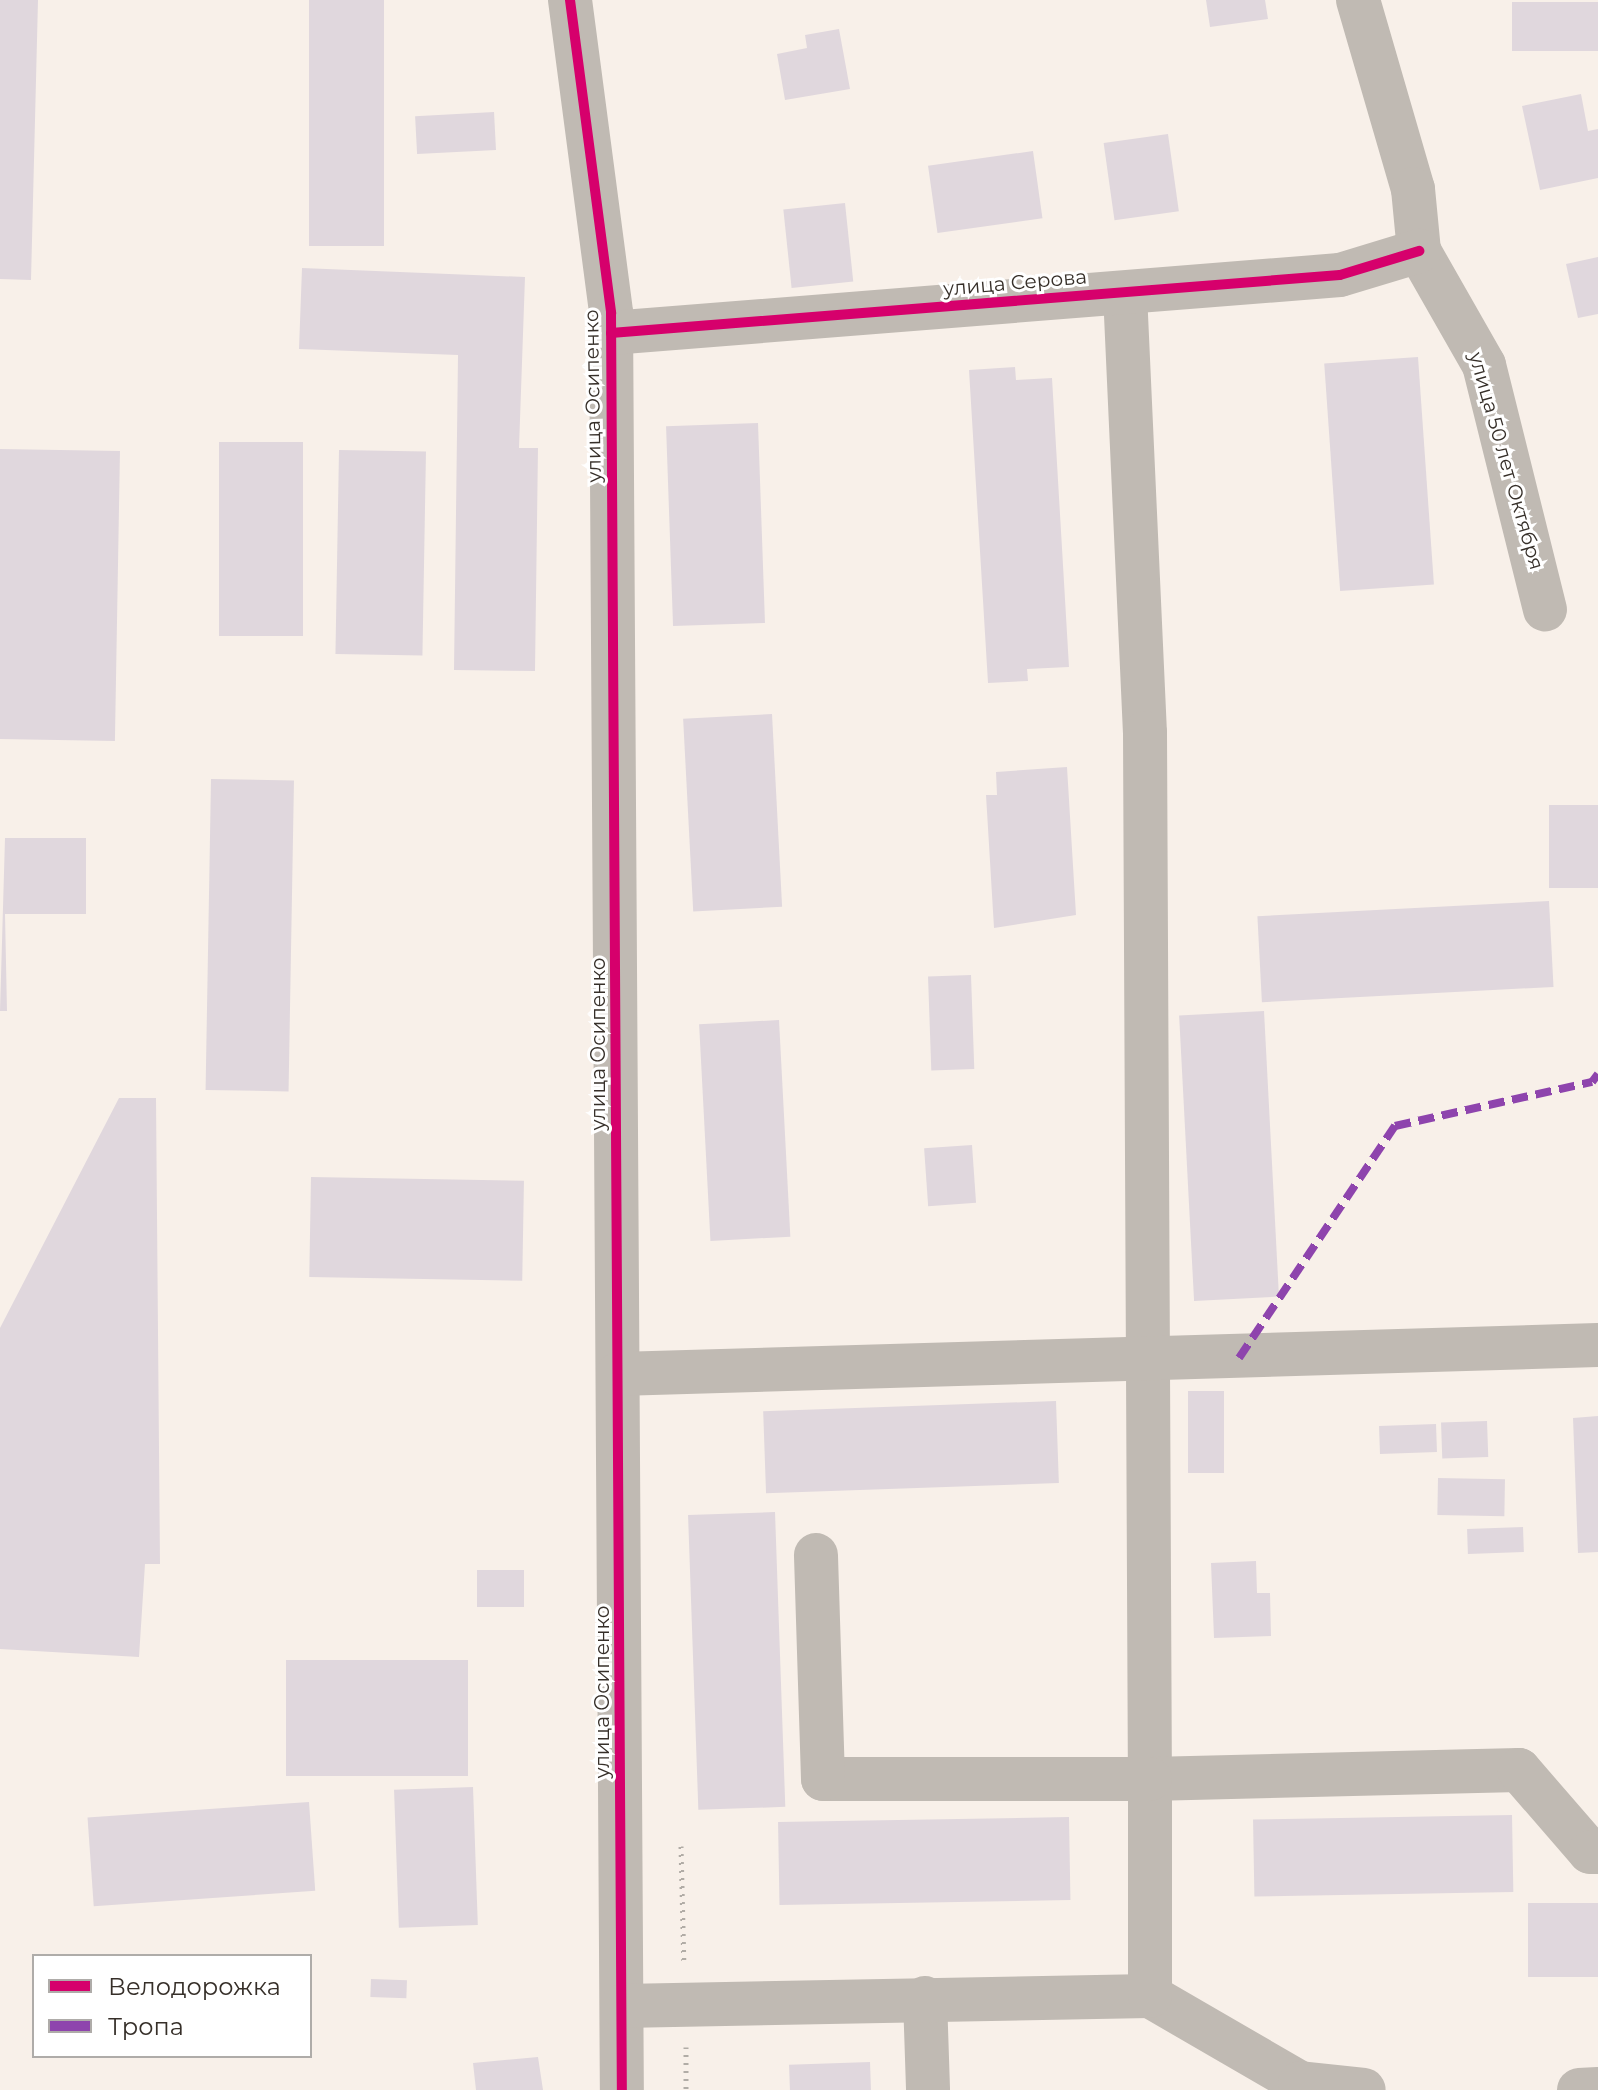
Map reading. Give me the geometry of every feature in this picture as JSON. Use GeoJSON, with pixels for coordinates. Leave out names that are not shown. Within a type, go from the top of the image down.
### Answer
{"type":"FeatureCollection","features":[{"type":"Feature","properties":{"kind":"street","name":"улица Осипенко"},"geometry":{"type":"LineString","coordinates":[[570,0],[611,333],[622,2090]]}},
{"type":"Feature","properties":{"kind":"street","name":"улица 50 лет Октября"},"geometry":{"type":"LineString","coordinates":[[1358,0],[1413,189],[1419,251],[1484,365],[1545,609]]}},
{"type":"Feature","properties":{"kind":"street","name":"улица Серова"},"geometry":{"type":"LineString","coordinates":[[611,333],[1340,275],[1419,251]]}},
{"type":"Feature","properties":{"kind":"street"},"geometry":{"type":"LineString","coordinates":[[1125,293],[1145,733],[1144,1362],[1150,1996]]}},
{"type":"Feature","properties":{"kind":"street"},"geometry":{"type":"LineString","coordinates":[[618,1374],[1144,1362],[1598,1345]]}},
{"type":"Feature","properties":{"kind":"street"},"geometry":{"type":"LineString","coordinates":[[816,1555],[823,1779],[1150,1779],[1519,1770],[1590,1852],[1598,1852]]}},
{"type":"Feature","properties":{"kind":"street"},"geometry":{"type":"LineString","coordinates":[[622,2006],[1150,1996],[1300,2087],[1364,2090]]}},
{"type":"Feature","properties":{"kind":"street"},"geometry":{"type":"LineString","coordinates":[[925,1998],[928,2090]]}},
{"type":"Feature","properties":{"kind":"street"},"geometry":{"type":"LineString","coordinates":[[1579,2090],[1598,2089]]}},
{"type":"Feature","properties":{"kind":"building"},"geometry":{"type":"Polygon","coordinates":[[[0,0],[38,0],[31,280],[0,279],[0,0]]]}},
{"type":"Feature","properties":{"kind":"building"},"geometry":{"type":"Polygon","coordinates":[[[309,0],[384,0],[384,246],[309,246],[309,0]]]}},
{"type":"Feature","properties":{"kind":"building"},"geometry":{"type":"Polygon","coordinates":[[[1206,0],[1265,0],[1268,19],[1210,27],[1206,0]]]}},
{"type":"Feature","properties":{"kind":"building"},"geometry":{"type":"Polygon","coordinates":[[[1512,2],[1598,2],[1598,51],[1512,51],[1512,2]]]}},
{"type":"Feature","properties":{"kind":"building"},"geometry":{"type":"Polygon","coordinates":[[[839,29],[850,89],[785,100],[777,54],[807,48],[805,35],[839,29]]]}},
{"type":"Feature","properties":{"kind":"building"},"geometry":{"type":"Polygon","coordinates":[[[1581,94],[1588,131],[1598,129],[1598,178],[1540,190],[1522,106],[1581,94]]]}},
{"type":"Feature","properties":{"kind":"building"},"geometry":{"type":"Polygon","coordinates":[[[494,112],[496,150],[417,154],[415,116],[494,112]]]}},
{"type":"Feature","properties":{"kind":"building"},"geometry":{"type":"Polygon","coordinates":[[[1168,134],[1179,211],[1114,220],[1104,143],[1168,134]]]}},
{"type":"Feature","properties":{"kind":"building"},"geometry":{"type":"Polygon","coordinates":[[[1033,151],[1042,218],[937,233],[928,166],[1033,151]]]}},
{"type":"Feature","properties":{"kind":"building"},"geometry":{"type":"Polygon","coordinates":[[[845,203],[853,282],[792,288],[783,209],[845,203]]]}},
{"type":"Feature","properties":{"kind":"building"},"geometry":{"type":"Polygon","coordinates":[[[1598,257],[1598,314],[1578,318],[1566,264],[1598,257]]]}},
{"type":"Feature","properties":{"kind":"building"},"geometry":{"type":"Polygon","coordinates":[[[302,268],[525,277],[519,448],[538,448],[535,671],[454,670],[458,355],[299,349],[302,268]]]}},
{"type":"Feature","properties":{"kind":"building"},"geometry":{"type":"Polygon","coordinates":[[[1418,357],[1434,584],[1340,591],[1324,364],[1418,357]]]}},
{"type":"Feature","properties":{"kind":"building"},"geometry":{"type":"Polygon","coordinates":[[[1015,367],[1016,380],[1052,378],[1069,667],[1027,669],[1028,681],[988,683],[969,370],[1015,367]]]}},
{"type":"Feature","properties":{"kind":"building"},"geometry":{"type":"Polygon","coordinates":[[[758,423],[765,623],[673,626],[666,426],[758,423]]]}},
{"type":"Feature","properties":{"kind":"building"},"geometry":{"type":"Polygon","coordinates":[[[219,442],[303,442],[303,636],[219,636],[219,442]]]}},
{"type":"Feature","properties":{"kind":"building"},"geometry":{"type":"Polygon","coordinates":[[[0,449],[120,451],[115,741],[0,739],[0,449]]]}},
{"type":"Feature","properties":{"kind":"building"},"geometry":{"type":"Polygon","coordinates":[[[339,450],[426,452],[422,655],[335,654],[339,450]]]}},
{"type":"Feature","properties":{"kind":"building"},"geometry":{"type":"Polygon","coordinates":[[[772,714],[782,907],[693,911],[683,719],[772,714]]]}},
{"type":"Feature","properties":{"kind":"building"},"geometry":{"type":"Polygon","coordinates":[[[1067,767],[1076,915],[994,928],[986,795],[997,795],[996,772],[1067,767]]]}},
{"type":"Feature","properties":{"kind":"building"},"geometry":{"type":"Polygon","coordinates":[[[211,779],[294,780],[289,1091],[206,1090],[211,779]]]}},
{"type":"Feature","properties":{"kind":"building"},"geometry":{"type":"Polygon","coordinates":[[[1549,805],[1598,805],[1598,888],[1549,888],[1549,805]]]}},
{"type":"Feature","properties":{"kind":"building"},"geometry":{"type":"Polygon","coordinates":[[[5,838],[86,838],[86,914],[5,914],[7,1011],[0,1011],[5,838]]]}},
{"type":"Feature","properties":{"kind":"building"},"geometry":{"type":"Polygon","coordinates":[[[1549,901],[1554,987],[1262,1002],[1257,916],[1549,901]]]}},
{"type":"Feature","properties":{"kind":"building"},"geometry":{"type":"Polygon","coordinates":[[[971,975],[974,1069],[931,1070],[928,977],[971,975]]]}},
{"type":"Feature","properties":{"kind":"building"},"geometry":{"type":"Polygon","coordinates":[[[1264,1011],[1279,1297],[1194,1301],[1179,1015],[1264,1011]]]}},
{"type":"Feature","properties":{"kind":"building"},"geometry":{"type":"Polygon","coordinates":[[[779,1020],[790,1237],[710,1241],[699,1024],[779,1020]]]}},
{"type":"Feature","properties":{"kind":"building"},"geometry":{"type":"Polygon","coordinates":[[[119,1098],[156,1098],[160,1564],[145,1564],[139,1657],[0,1649],[0,1328],[119,1098]]]}},
{"type":"Feature","properties":{"kind":"building"},"geometry":{"type":"Polygon","coordinates":[[[972,1145],[976,1203],[928,1206],[924,1148],[972,1145]]]}},
{"type":"Feature","properties":{"kind":"building"},"geometry":{"type":"Polygon","coordinates":[[[311,1177],[524,1181],[522,1281],[309,1277],[311,1177]]]}},
{"type":"Feature","properties":{"kind":"building"},"geometry":{"type":"Polygon","coordinates":[[[1188,1391],[1224,1391],[1224,1473],[1188,1473],[1188,1391]]]}},
{"type":"Feature","properties":{"kind":"building"},"geometry":{"type":"Polygon","coordinates":[[[1056,1401],[1059,1483],[766,1493],[763,1411],[1056,1401]]]}},
{"type":"Feature","properties":{"kind":"building"},"geometry":{"type":"Polygon","coordinates":[[[1598,1416],[1598,1552],[1578,1553],[1573,1418],[1598,1416]]]}},
{"type":"Feature","properties":{"kind":"building"},"geometry":{"type":"Polygon","coordinates":[[[1487,1421],[1488,1457],[1442,1459],[1441,1423],[1487,1421]]]}},
{"type":"Feature","properties":{"kind":"building"},"geometry":{"type":"Polygon","coordinates":[[[1436,1424],[1437,1452],[1380,1454],[1379,1426],[1436,1424]]]}},
{"type":"Feature","properties":{"kind":"building"},"geometry":{"type":"Polygon","coordinates":[[[1438,1478],[1505,1479],[1504,1516],[1437,1515],[1438,1478]]]}},
{"type":"Feature","properties":{"kind":"building"},"geometry":{"type":"Polygon","coordinates":[[[775,1512],[785,1807],[698,1810],[688,1515],[775,1512]]]}},
{"type":"Feature","properties":{"kind":"building"},"geometry":{"type":"Polygon","coordinates":[[[1523,1527],[1524,1552],[1468,1554],[1467,1529],[1523,1527]]]}},
{"type":"Feature","properties":{"kind":"building"},"geometry":{"type":"Polygon","coordinates":[[[1256,1561],[1257,1593],[1270,1593],[1271,1636],[1214,1638],[1211,1563],[1256,1561]]]}},
{"type":"Feature","properties":{"kind":"building"},"geometry":{"type":"Polygon","coordinates":[[[477,1570],[524,1570],[524,1607],[477,1607],[477,1570]]]}},
{"type":"Feature","properties":{"kind":"building"},"geometry":{"type":"Polygon","coordinates":[[[286,1660],[468,1660],[468,1776],[286,1776],[286,1660]]]}},
{"type":"Feature","properties":{"kind":"building"},"geometry":{"type":"Polygon","coordinates":[[[473,1787],[478,1925],[399,1928],[394,1790],[473,1787]]]}},
{"type":"Feature","properties":{"kind":"building"},"geometry":{"type":"Polygon","coordinates":[[[309,1802],[315,1891],[94,1906],[88,1817],[309,1802]]]}},
{"type":"Feature","properties":{"kind":"building"},"geometry":{"type":"Polygon","coordinates":[[[1512,1815],[1513,1892],[1254,1897],[1253,1820],[1512,1815]]]}},
{"type":"Feature","properties":{"kind":"building"},"geometry":{"type":"Polygon","coordinates":[[[1069,1817],[1070,1900],[779,1905],[778,1822],[1069,1817]]]}},
{"type":"Feature","properties":{"kind":"building"},"geometry":{"type":"Polygon","coordinates":[[[1528,1903],[1598,1903],[1598,1977],[1528,1977],[1528,1903]]]}},
{"type":"Feature","properties":{"kind":"building"},"geometry":{"type":"Polygon","coordinates":[[[371,1979],[407,1980],[406,1998],[370,1997],[371,1979]]]}},
{"type":"Feature","properties":{"kind":"building"},"geometry":{"type":"Polygon","coordinates":[[[538,2057],[543,2090],[476,2090],[473,2063],[538,2057]]]}},
{"type":"Feature","properties":{"kind":"building"},"geometry":{"type":"Polygon","coordinates":[[[870,2062],[871,2090],[790,2090],[789,2065],[870,2062]]]}},
{"type":"Feature","properties":{"kind":"marked path"},"geometry":{"type":"LineString","coordinates":[[1239,1358],[1395,1126],[1592,1082],[1598,1074]]}},
{"type":"Feature","properties":{"kind":"cycle path"},"geometry":{"type":"LineString","coordinates":[[570,0],[611,313],[622,2090]]}},
{"type":"Feature","properties":{"kind":"cycle path"},"geometry":{"type":"LineString","coordinates":[[611,333],[1340,275],[1419,251]]}}]}
